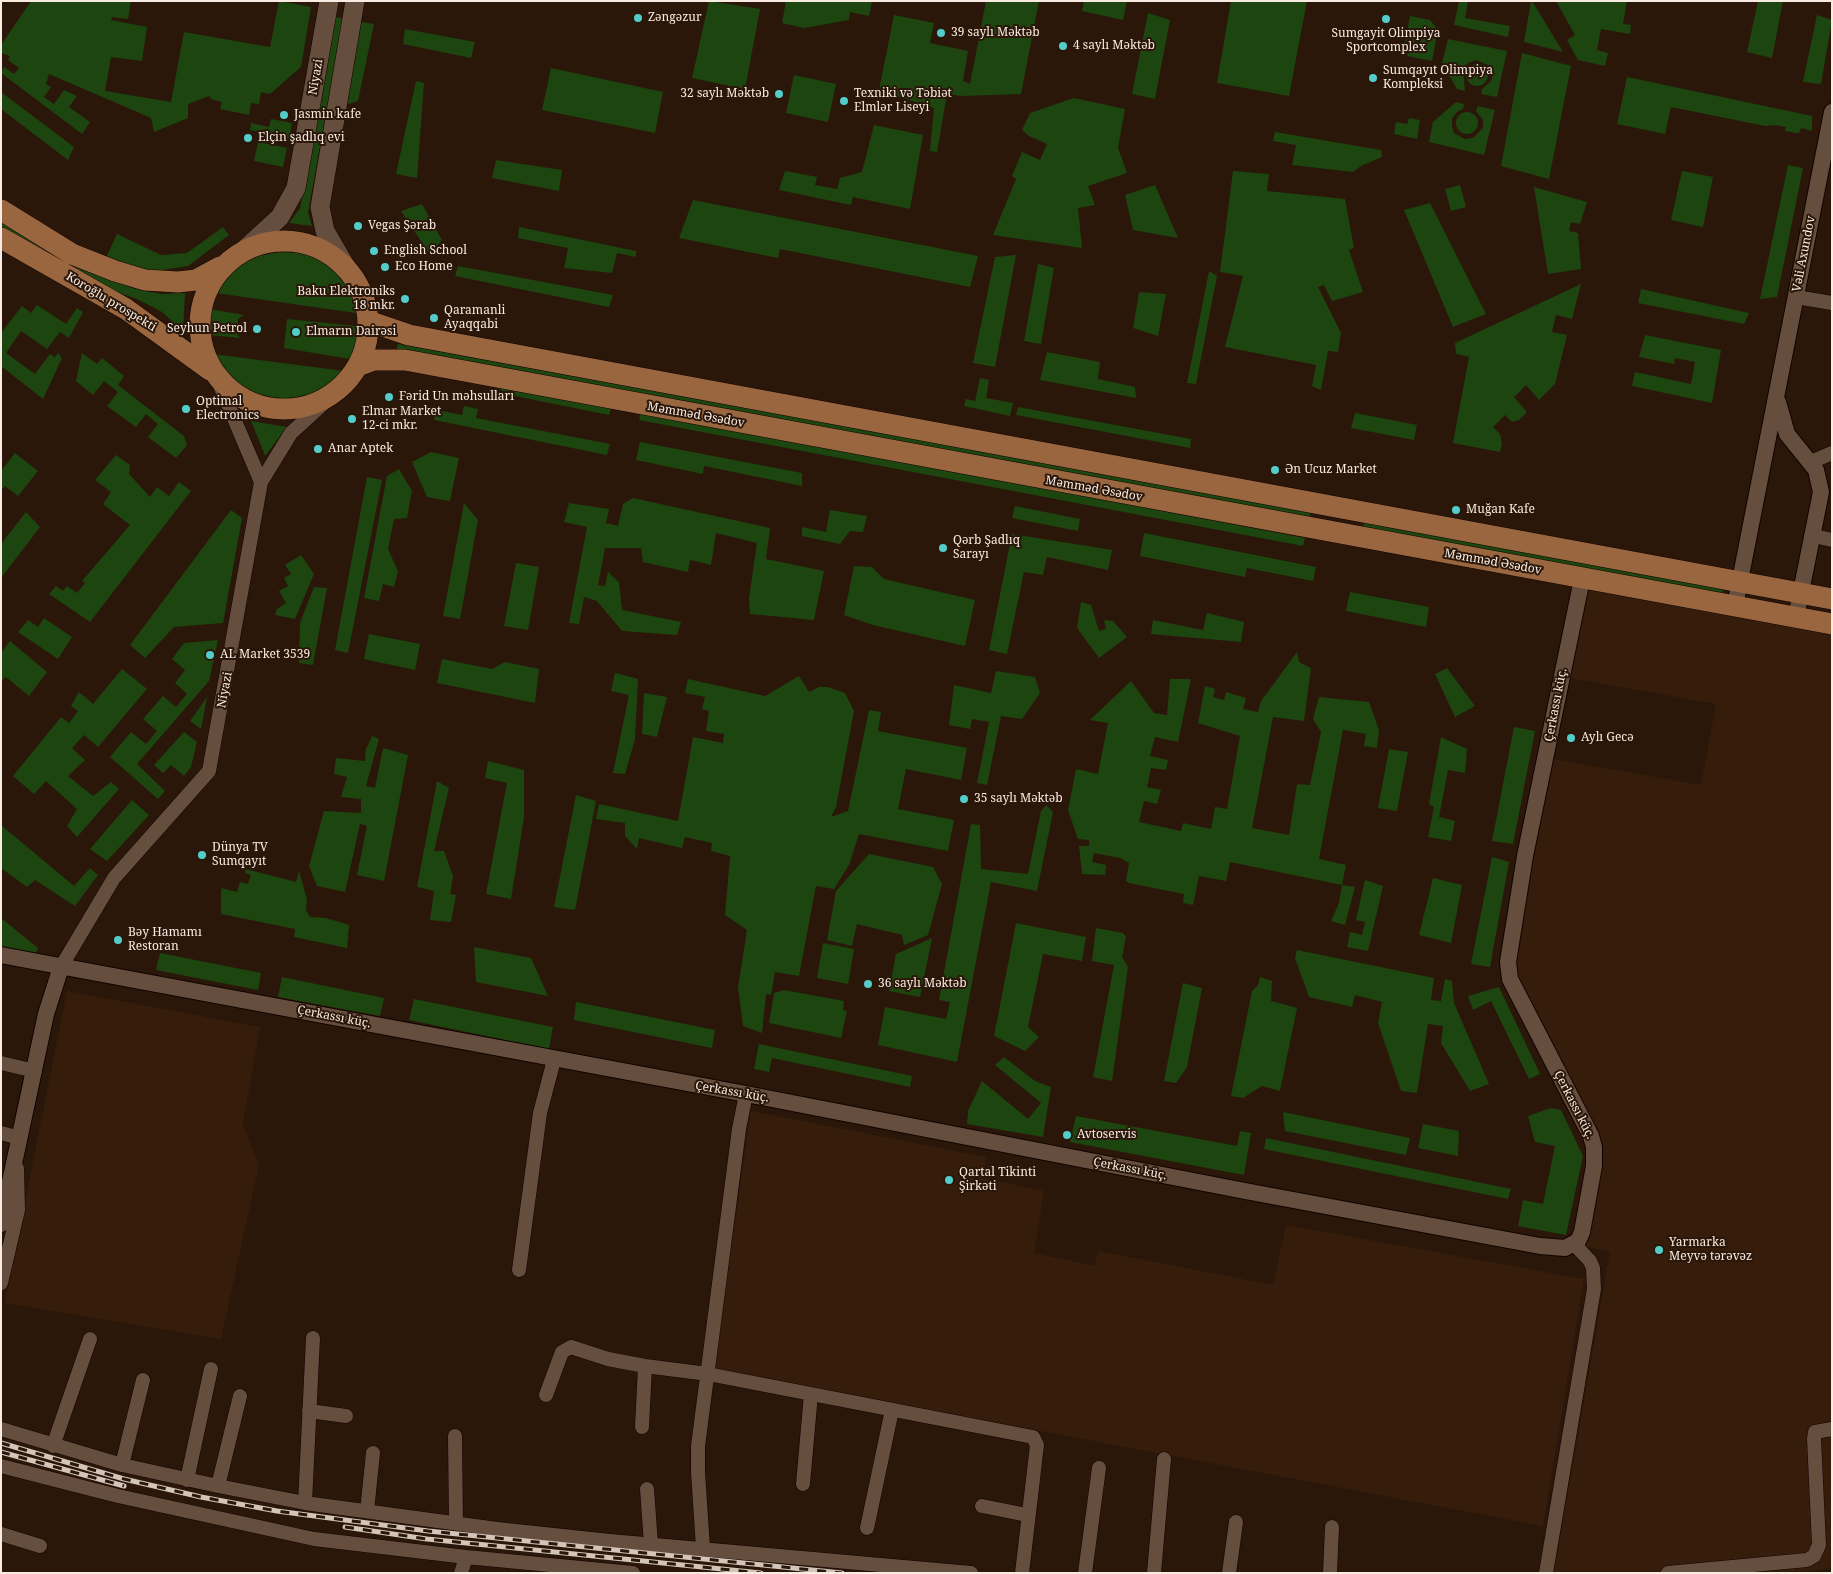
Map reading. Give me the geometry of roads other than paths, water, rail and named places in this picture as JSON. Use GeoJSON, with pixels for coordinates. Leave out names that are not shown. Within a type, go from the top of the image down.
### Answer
{"type":"FeatureCollection","features":[{"type":"Feature","properties":{"kind":"main road"},"geometry":{"type":"LineString","coordinates":[[329,3],[355,5],[320,207],[325,231],[349,272],[359,287],[366,304],[368,336],[358,366],[336,392],[319,402],[301,408],[272,408],[244,400],[228,389],[214,374],[201,345],[200,314],[203,299],[214,278],[235,256],[261,244],[280,241],[300,242],[327,253],[349,272],[377,306],[409,335]]}},
{"type":"Feature","properties":{"kind":"main road","name":"Niyazi"},"geometry":{"type":"LineString","coordinates":[[235,256],[280,217],[296,188],[329,3]]}},
{"type":"Feature","properties":{"kind":"main road","name":"Koroğlu prospekti"},"geometry":{"type":"LineString","coordinates":[[1,210],[72,254],[115,272],[145,280],[178,282],[196,280],[235,256]]}},
{"type":"Feature","properties":{"kind":"main road","name":"Koroğlu prospekti"},"geometry":{"type":"LineString","coordinates":[[1,238],[151,325],[214,374]]}},
{"type":"Feature","properties":{"kind":"main road","name":"Məmməd Əsədov"},"geometry":{"type":"LineString","coordinates":[[368,321],[409,335],[1832,599]]}},
{"type":"Feature","properties":{"kind":"main road"},"geometry":{"type":"LineString","coordinates":[[151,325],[201,345]]}},
{"type":"Feature","properties":{"kind":"main road","name":"Məmməd Əsədov"},"geometry":{"type":"LineString","coordinates":[[358,366],[374,360],[405,360],[1832,624]]}},
{"type":"Feature","properties":{"kind":"street","name":"Vəli Axundov"},"geometry":{"type":"LineString","coordinates":[[1736,606],[1796,297],[1826,168],[1832,112]]}},
{"type":"Feature","properties":{"kind":"street"},"geometry":{"type":"LineString","coordinates":[[1796,297],[1832,303]]}},
{"type":"Feature","properties":{"kind":"street"},"geometry":{"type":"LineString","coordinates":[[214,374],[261,482]]}},
{"type":"Feature","properties":{"kind":"street"},"geometry":{"type":"LineString","coordinates":[[261,482],[291,434],[336,392]]}},
{"type":"Feature","properties":{"kind":"street"},"geometry":{"type":"LineString","coordinates":[[1777,396],[1787,434],[1805,456],[1820,479],[1821,492],[1814,536],[1796,618]]}},
{"type":"Feature","properties":{"kind":"street"},"geometry":{"type":"LineString","coordinates":[[1764,463],[1772,450],[1779,447],[1805,456],[1832,453]]}},
{"type":"Feature","properties":{"kind":"street","name":"Niyazi"},"geometry":{"type":"LineString","coordinates":[[62,967],[114,878],[209,771],[261,482]]}},
{"type":"Feature","properties":{"kind":"street"},"geometry":{"type":"LineString","coordinates":[[1814,536],[1832,540]]}},
{"type":"Feature","properties":{"kind":"street","name":"Çerkassı küç."},"geometry":{"type":"LineString","coordinates":[[1,955],[554,1060],[746,1094],[1554,1248],[1574,1244],[1582,1232],[1594,1166],[1594,1147],[1591,1136],[1510,979],[1508,962],[1526,856],[1582,579]]}},
{"type":"Feature","properties":{"kind":"street"},"geometry":{"type":"LineString","coordinates":[[1,1224],[50,1000],[62,967]]}},
{"type":"Feature","properties":{"kind":"street"},"geometry":{"type":"LineString","coordinates":[[519,1270],[540,1113],[554,1060]]}},
{"type":"Feature","properties":{"kind":"street"},"geometry":{"type":"LineString","coordinates":[[1,1062],[35,1071]]}},
{"type":"Feature","properties":{"kind":"street"},"geometry":{"type":"LineString","coordinates":[[704,1548],[698,1472],[698,1446],[739,1129],[746,1094]]}},
{"type":"Feature","properties":{"kind":"street"},"geometry":{"type":"LineString","coordinates":[[1,1133],[20,1138]]}},
{"type":"Feature","properties":{"kind":"street"},"geometry":{"type":"LineString","coordinates":[[1,1195],[16,1158]]}},
{"type":"Feature","properties":{"kind":"street"},"geometry":{"type":"LineString","coordinates":[[1,1283],[18,1210],[16,1158]]}},
{"type":"Feature","properties":{"kind":"street"},"geometry":{"type":"LineString","coordinates":[[1546,1573],[1594,1289],[1594,1268],[1574,1244]]}},
{"type":"Feature","properties":{"kind":"street"},"geometry":{"type":"LineString","coordinates":[[305,1503],[313,1338]]}},
{"type":"Feature","properties":{"kind":"street"},"geometry":{"type":"LineString","coordinates":[[53,1446],[90,1339]]}},
{"type":"Feature","properties":{"kind":"street"},"geometry":{"type":"LineString","coordinates":[[546,1395],[562,1352],[566,1348],[571,1347],[608,1359],[708,1374],[1033,1437],[1037,1446],[1022,1573]]}},
{"type":"Feature","properties":{"kind":"street"},"geometry":{"type":"LineString","coordinates":[[642,1427],[645,1366]]}},
{"type":"Feature","properties":{"kind":"street"},"geometry":{"type":"LineString","coordinates":[[186,1480],[212,1369]]}},
{"type":"Feature","properties":{"kind":"street"},"geometry":{"type":"LineString","coordinates":[[122,1465],[143,1380]]}},
{"type":"Feature","properties":{"kind":"street"},"geometry":{"type":"LineString","coordinates":[[803,1484],[811,1394]]}},
{"type":"Feature","properties":{"kind":"street"},"geometry":{"type":"LineString","coordinates":[[218,1486],[240,1396]]}},
{"type":"Feature","properties":{"kind":"street"},"geometry":{"type":"LineString","coordinates":[[867,1528],[892,1410]]}},
{"type":"Feature","properties":{"kind":"street"},"geometry":{"type":"LineString","coordinates":[[309,1411],[346,1416]]}},
{"type":"Feature","properties":{"kind":"street"},"geometry":{"type":"LineString","coordinates":[[1,1429],[122,1465],[186,1480],[305,1503],[456,1523],[651,1544],[971,1573]]}},
{"type":"Feature","properties":{"kind":"street"},"geometry":{"type":"LineString","coordinates":[[1668,1573],[1807,1560],[1814,1556],[1819,1545],[1814,1439],[1815,1432],[1832,1429]]}},
{"type":"Feature","properties":{"kind":"street"},"geometry":{"type":"LineString","coordinates":[[455,1436],[456,1523]]}},
{"type":"Feature","properties":{"kind":"street"},"geometry":{"type":"LineString","coordinates":[[367,1511],[373,1453]]}},
{"type":"Feature","properties":{"kind":"street"},"geometry":{"type":"LineString","coordinates":[[1154,1573],[1164,1459]]}},
{"type":"Feature","properties":{"kind":"street"},"geometry":{"type":"LineString","coordinates":[[1,1466],[118,1496],[314,1539],[571,1570],[633,1573]]}},
{"type":"Feature","properties":{"kind":"street"},"geometry":{"type":"LineString","coordinates":[[1085,1573],[1099,1468]]}},
{"type":"Feature","properties":{"kind":"street"},"geometry":{"type":"LineString","coordinates":[[647,1489],[651,1544]]}},
{"type":"Feature","properties":{"kind":"street"},"geometry":{"type":"LineString","coordinates":[[982,1506],[1028,1514]]}},
{"type":"Feature","properties":{"kind":"street"},"geometry":{"type":"LineString","coordinates":[[1229,1573],[1236,1522]]}},
{"type":"Feature","properties":{"kind":"street"},"geometry":{"type":"LineString","coordinates":[[1330,1573],[1332,1527]]}},
{"type":"Feature","properties":{"kind":"street"},"geometry":{"type":"LineString","coordinates":[[1,1534],[40,1546]]}},
{"type":"Feature","properties":{"kind":"street"},"geometry":{"type":"LineString","coordinates":[[461,1573],[466,1557]]}},
{"type":"Feature","properties":{"kind":"railway"},"geometry":{"type":"LineString","coordinates":[[1,1443],[124,1479],[201,1497],[277,1511],[428,1531],[842,1573]]}},
{"type":"Feature","properties":{"kind":"railway"},"geometry":{"type":"LineString","coordinates":[[1,1452],[124,1486]]}},
{"type":"Feature","properties":{"kind":"railway"},"geometry":{"type":"LineString","coordinates":[[345,1527],[427,1539],[761,1573]]}},
{"type":"Feature","properties":{"kind":"place","name":"Zəngəzur"},"geometry":{"type":"Point","coordinates":[638,18]}},
{"type":"Feature","properties":{"kind":"place","name":"Sumgayit Olimpiya Sportcomplex"},"geometry":{"type":"Point","coordinates":[1386,19]}},
{"type":"Feature","properties":{"kind":"place","name":"39 saylı Məktəb"},"geometry":{"type":"Point","coordinates":[941,33]}},
{"type":"Feature","properties":{"kind":"place","name":"4 saylı Məktəb"},"geometry":{"type":"Point","coordinates":[1063,46]}},
{"type":"Feature","properties":{"kind":"place","name":"Sumqayıt Olimpiya Kompleksi"},"geometry":{"type":"Point","coordinates":[1373,78]}},
{"type":"Feature","properties":{"kind":"place","name":"32 saylı Məktəb"},"geometry":{"type":"Point","coordinates":[779,94]}},
{"type":"Feature","properties":{"kind":"place","name":"Texniki və Təbiət Elmlər Liseyi"},"geometry":{"type":"Point","coordinates":[844,101]}},
{"type":"Feature","properties":{"kind":"place","name":"Jasmin kafe"},"geometry":{"type":"Point","coordinates":[284,115]}},
{"type":"Feature","properties":{"kind":"place","name":"Elçin şadlıq evi"},"geometry":{"type":"Point","coordinates":[248,138]}},
{"type":"Feature","properties":{"kind":"place","name":"Vegas Şərab"},"geometry":{"type":"Point","coordinates":[358,226]}},
{"type":"Feature","properties":{"kind":"place","name":"English School"},"geometry":{"type":"Point","coordinates":[374,251]}},
{"type":"Feature","properties":{"kind":"place","name":"Eco Home"},"geometry":{"type":"Point","coordinates":[385,267]}},
{"type":"Feature","properties":{"kind":"place","name":"Baku Elektroniks 18 mkr."},"geometry":{"type":"Point","coordinates":[405,299]}},
{"type":"Feature","properties":{"kind":"place","name":"Qaramanli Ayaqqabi"},"geometry":{"type":"Point","coordinates":[434,318]}},
{"type":"Feature","properties":{"kind":"place","name":"Seyhun Petrol"},"geometry":{"type":"Point","coordinates":[257,329]}},
{"type":"Feature","properties":{"kind":"place","name":"Elmarın Dairəsi"},"geometry":{"type":"Point","coordinates":[296,332]}},
{"type":"Feature","properties":{"kind":"place","name":"Fərid Un məhsulları"},"geometry":{"type":"Point","coordinates":[389,397]}},
{"type":"Feature","properties":{"kind":"place","name":"Optimal Electronics"},"geometry":{"type":"Point","coordinates":[186,409]}},
{"type":"Feature","properties":{"kind":"place","name":"Elmar Market 12-ci mkr."},"geometry":{"type":"Point","coordinates":[352,419]}},
{"type":"Feature","properties":{"kind":"place","name":"Anar Aptek"},"geometry":{"type":"Point","coordinates":[318,449]}},
{"type":"Feature","properties":{"kind":"place","name":"Ən Ucuz Market"},"geometry":{"type":"Point","coordinates":[1275,470]}},
{"type":"Feature","properties":{"kind":"place","name":"Muğan Kafe"},"geometry":{"type":"Point","coordinates":[1456,510]}},
{"type":"Feature","properties":{"kind":"place","name":"Qәrb Şadlıq Sarayı"},"geometry":{"type":"Point","coordinates":[943,548]}},
{"type":"Feature","properties":{"kind":"place","name":"AL Market 3539"},"geometry":{"type":"Point","coordinates":[210,655]}},
{"type":"Feature","properties":{"kind":"place","name":"Aylı Gecə"},"geometry":{"type":"Point","coordinates":[1571,738]}},
{"type":"Feature","properties":{"kind":"place","name":"35 saylı Məktəb"},"geometry":{"type":"Point","coordinates":[964,799]}},
{"type":"Feature","properties":{"kind":"place","name":"Dünya TV Sumqayıt"},"geometry":{"type":"Point","coordinates":[202,855]}},
{"type":"Feature","properties":{"kind":"place","name":"Bәy Hamamı Restoran"},"geometry":{"type":"Point","coordinates":[118,940]}},
{"type":"Feature","properties":{"kind":"place","name":"36 saylı Məktəb"},"geometry":{"type":"Point","coordinates":[868,984]}},
{"type":"Feature","properties":{"kind":"place","name":"Avtoservis"},"geometry":{"type":"Point","coordinates":[1067,1135]}},
{"type":"Feature","properties":{"kind":"place","name":"Qartal Tikinti Şirkәti"},"geometry":{"type":"Point","coordinates":[949,1180]}},
{"type":"Feature","properties":{"kind":"place","name":"Yarmarka Meyvә tәrәvәz"},"geometry":{"type":"Point","coordinates":[1659,1250]}}]}
